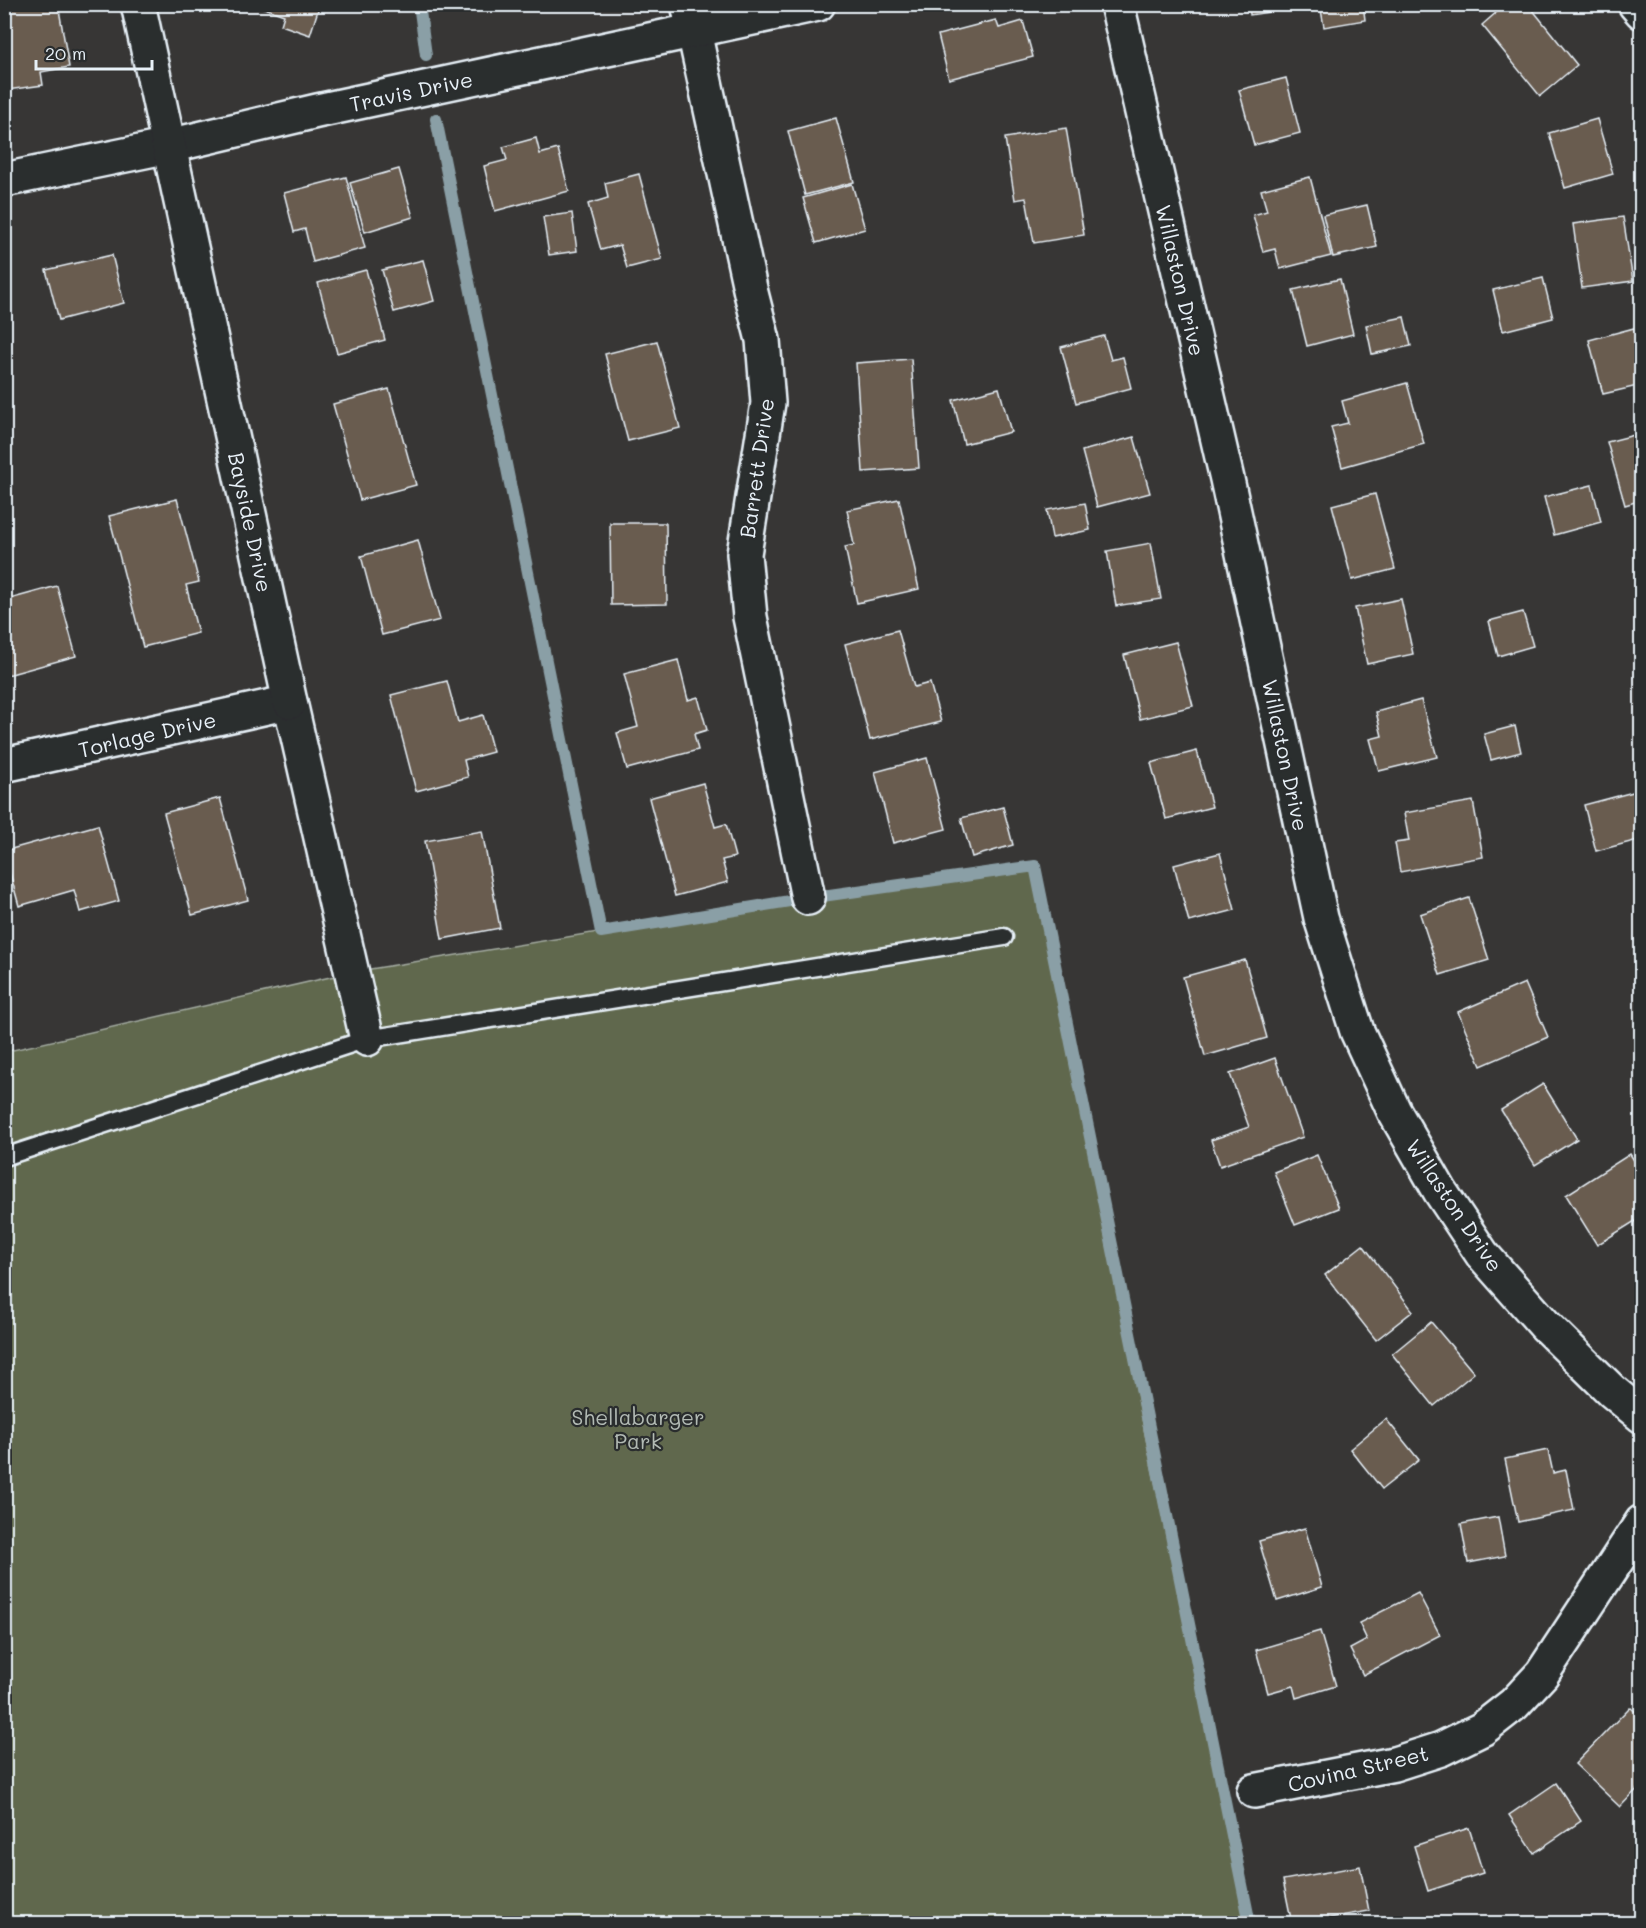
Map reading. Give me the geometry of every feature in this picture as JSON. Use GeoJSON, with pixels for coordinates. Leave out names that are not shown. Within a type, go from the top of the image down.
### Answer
{"type":"FeatureCollection","features":[{"type":"Feature","properties":{"kind":"street","name":"Bayside Drive"},"geometry":{"type":"LineString","coordinates":[[138,4],[290,702],[367,1040]]}},
{"type":"Feature","properties":{"kind":"street","name":"Travis Drive"},"geometry":{"type":"LineString","coordinates":[[4,180],[169,146],[691,18],[818,4]]}},
{"type":"Feature","properties":{"kind":"street","name":"Willaston Drive"},"geometry":{"type":"LineString","coordinates":[[1117,4],[1224,468],[1321,918],[1357,1031],[1394,1111],[1440,1191],[1482,1254],[1545,1325],[1612,1391],[1641,1416]]}},
{"type":"Feature","properties":{"kind":"street"},"geometry":{"type":"LineString","coordinates":[[1635,4],[1641,12]]}},
{"type":"Feature","properties":{"kind":"street","name":"Barrett Drive"},"geometry":{"type":"LineString","coordinates":[[691,18],[763,340],[768,403],[744,554],[750,617],[808,898]]}},
{"type":"Feature","properties":{"kind":"street","name":"Torlage Drive"},"geometry":{"type":"LineString","coordinates":[[4,765],[290,702]]}},
{"type":"Feature","properties":{"kind":"street","name":"Covina Street"},"geometry":{"type":"LineString","coordinates":[[1254,1791],[1394,1764],[1441,1749],[1482,1728],[1514,1704],[1542,1674],[1641,1522]]}},
{"type":"Feature","properties":{"kind":"lane"},"geometry":{"type":"LineString","coordinates":[[4,1157],[367,1040],[1004,937]]}},
{"type":"Feature","properties":{"kind":"green space","name":"Shellabarger Park"},"geometry":{"type":"Polygon","coordinates":[[[1035,866],[1146,1439],[1249,1923],[5,1923],[4,1052],[352,972],[808,898],[1035,866]]]}},
{"type":"Feature","properties":{"kind":"building"},"geometry":{"type":"Polygon","coordinates":[[[4,4],[58,4],[69,67],[41,72],[43,85],[7,90],[4,73],[4,4]]]}},
{"type":"Feature","properties":{"kind":"building"},"geometry":{"type":"Polygon","coordinates":[[[253,4],[320,4],[310,35],[281,25],[284,15],[253,4]]]}},
{"type":"Feature","properties":{"kind":"building"},"geometry":{"type":"Polygon","coordinates":[[[1249,4],[1309,4],[1309,6],[1250,15],[1249,4]]]}},
{"type":"Feature","properties":{"kind":"building"},"geometry":{"type":"Polygon","coordinates":[[[1320,4],[1363,4],[1365,20],[1324,27],[1320,4]]]}},
{"type":"Feature","properties":{"kind":"building"},"geometry":{"type":"Polygon","coordinates":[[[1506,4],[1528,4],[1577,65],[1540,96],[1482,25],[1506,4]]]}},
{"type":"Feature","properties":{"kind":"building"},"geometry":{"type":"Polygon","coordinates":[[[996,20],[999,28],[1023,21],[1033,57],[949,79],[938,35],[996,20]]]}},
{"type":"Feature","properties":{"kind":"building"},"geometry":{"type":"Polygon","coordinates":[[[1286,78],[1300,133],[1254,145],[1239,90],[1286,78]]]}},
{"type":"Feature","properties":{"kind":"building"},"geometry":{"type":"Polygon","coordinates":[[[836,118],[854,182],[805,195],[788,131],[836,118]]]}},
{"type":"Feature","properties":{"kind":"building"},"geometry":{"type":"Polygon","coordinates":[[[1597,119],[1613,174],[1565,188],[1549,133],[1597,119]]]}},
{"type":"Feature","properties":{"kind":"building"},"geometry":{"type":"Polygon","coordinates":[[[1066,128],[1084,235],[1034,243],[1026,198],[1015,200],[1005,138],[1066,128]]]}},
{"type":"Feature","properties":{"kind":"building"},"geometry":{"type":"Polygon","coordinates":[[[536,138],[540,154],[558,149],[569,191],[495,211],[484,166],[507,160],[503,147],[536,138]]]}},
{"type":"Feature","properties":{"kind":"building"},"geometry":{"type":"Polygon","coordinates":[[[399,169],[413,217],[365,232],[350,183],[399,169]]]}},
{"type":"Feature","properties":{"kind":"building"},"geometry":{"type":"Polygon","coordinates":[[[639,174],[662,259],[627,268],[620,245],[601,250],[588,204],[608,198],[605,183],[639,174]]]}},
{"type":"Feature","properties":{"kind":"building"},"geometry":{"type":"Polygon","coordinates":[[[346,177],[365,248],[313,262],[305,229],[294,232],[284,193],[346,177]]]}},
{"type":"Feature","properties":{"kind":"building"},"geometry":{"type":"Polygon","coordinates":[[[1310,177],[1331,256],[1280,269],[1275,249],[1263,252],[1253,215],[1267,211],[1261,190],[1310,177]]]}},
{"type":"Feature","properties":{"kind":"building"},"geometry":{"type":"Polygon","coordinates":[[[852,184],[865,229],[816,243],[803,198],[852,184]]]}},
{"type":"Feature","properties":{"kind":"building"},"geometry":{"type":"Polygon","coordinates":[[[1367,205],[1377,247],[1333,257],[1323,215],[1367,205]]]}},
{"type":"Feature","properties":{"kind":"building"},"geometry":{"type":"Polygon","coordinates":[[[572,213],[577,251],[549,255],[543,217],[572,213]]]}},
{"type":"Feature","properties":{"kind":"building"},"geometry":{"type":"Polygon","coordinates":[[[1623,217],[1633,281],[1582,288],[1573,224],[1623,217]]]}},
{"type":"Feature","properties":{"kind":"building"},"geometry":{"type":"Polygon","coordinates":[[[112,255],[124,303],[59,320],[46,270],[112,255]]]}},
{"type":"Feature","properties":{"kind":"building"},"geometry":{"type":"Polygon","coordinates":[[[423,260],[434,301],[394,312],[382,270],[423,260]]]}},
{"type":"Feature","properties":{"kind":"building"},"geometry":{"type":"Polygon","coordinates":[[[366,270],[385,340],[337,353],[318,283],[366,270]]]}},
{"type":"Feature","properties":{"kind":"building"},"geometry":{"type":"Polygon","coordinates":[[[1543,278],[1553,318],[1503,331],[1493,290],[1543,278]]]}},
{"type":"Feature","properties":{"kind":"building"},"geometry":{"type":"Polygon","coordinates":[[[1340,279],[1353,334],[1307,346],[1293,290],[1340,279]]]}},
{"type":"Feature","properties":{"kind":"building"},"geometry":{"type":"Polygon","coordinates":[[[1404,317],[1411,346],[1372,354],[1366,325],[1404,317]]]}},
{"type":"Feature","properties":{"kind":"building"},"geometry":{"type":"Polygon","coordinates":[[[1634,328],[1642,357],[1642,385],[1603,394],[1589,340],[1634,328]]]}},
{"type":"Feature","properties":{"kind":"building"},"geometry":{"type":"Polygon","coordinates":[[[1104,336],[1111,360],[1123,357],[1131,388],[1076,403],[1061,347],[1104,336]]]}},
{"type":"Feature","properties":{"kind":"building"},"geometry":{"type":"Polygon","coordinates":[[[657,341],[680,428],[628,441],[605,354],[657,341]]]}},
{"type":"Feature","properties":{"kind":"building"},"geometry":{"type":"Polygon","coordinates":[[[911,359],[919,468],[863,472],[856,363],[911,359]]]}},
{"type":"Feature","properties":{"kind":"building"},"geometry":{"type":"Polygon","coordinates":[[[1407,383],[1424,444],[1342,467],[1331,427],[1348,423],[1342,401],[1407,383]]]}},
{"type":"Feature","properties":{"kind":"building"},"geometry":{"type":"Polygon","coordinates":[[[999,388],[1011,432],[964,444],[953,400],[999,388]]]}},
{"type":"Feature","properties":{"kind":"building"},"geometry":{"type":"Polygon","coordinates":[[[389,389],[416,485],[360,500],[333,404],[389,389]]]}},
{"type":"Feature","properties":{"kind":"building"},"geometry":{"type":"Polygon","coordinates":[[[1642,433],[1642,500],[1625,505],[1607,442],[1642,433]]]}},
{"type":"Feature","properties":{"kind":"building"},"geometry":{"type":"Polygon","coordinates":[[[1134,437],[1150,493],[1097,507],[1082,451],[1134,437]]]}},
{"type":"Feature","properties":{"kind":"building"},"geometry":{"type":"Polygon","coordinates":[[[1592,485],[1601,522],[1554,535],[1544,497],[1592,485]]]}},
{"type":"Feature","properties":{"kind":"building"},"geometry":{"type":"Polygon","coordinates":[[[1375,494],[1395,569],[1352,580],[1332,505],[1375,494]]]}},
{"type":"Feature","properties":{"kind":"building"},"geometry":{"type":"Polygon","coordinates":[[[177,499],[199,582],[186,585],[198,633],[143,647],[109,516],[177,499]]]}},
{"type":"Feature","properties":{"kind":"building"},"geometry":{"type":"Polygon","coordinates":[[[899,499],[919,589],[857,603],[845,547],[854,545],[847,510],[899,499]]]}},
{"type":"Feature","properties":{"kind":"building"},"geometry":{"type":"Polygon","coordinates":[[[1085,503],[1090,530],[1052,538],[1047,510],[1085,503]]]}},
{"type":"Feature","properties":{"kind":"building"},"geometry":{"type":"Polygon","coordinates":[[[610,523],[666,523],[667,604],[611,605],[610,523]]]}},
{"type":"Feature","properties":{"kind":"building"},"geometry":{"type":"Polygon","coordinates":[[[418,540],[440,620],[382,635],[361,556],[418,540]]]}},
{"type":"Feature","properties":{"kind":"building"},"geometry":{"type":"Polygon","coordinates":[[[1151,543],[1161,599],[1116,606],[1107,551],[1151,543]]]}},
{"type":"Feature","properties":{"kind":"building"},"geometry":{"type":"Polygon","coordinates":[[[57,586],[76,656],[4,676],[4,615],[10,614],[6,600],[57,586]]]}},
{"type":"Feature","properties":{"kind":"building"},"geometry":{"type":"Polygon","coordinates":[[[1401,599],[1413,654],[1367,664],[1355,608],[1401,599]]]}},
{"type":"Feature","properties":{"kind":"building"},"geometry":{"type":"Polygon","coordinates":[[[1523,612],[1533,646],[1498,656],[1489,621],[1523,612]]]}},
{"type":"Feature","properties":{"kind":"building"},"geometry":{"type":"Polygon","coordinates":[[[898,630],[914,687],[930,683],[941,722],[870,740],[845,644],[898,630]]]}},
{"type":"Feature","properties":{"kind":"building"},"geometry":{"type":"Polygon","coordinates":[[[1176,642],[1193,706],[1140,719],[1124,655],[1176,642]]]}},
{"type":"Feature","properties":{"kind":"building"},"geometry":{"type":"Polygon","coordinates":[[[678,660],[688,700],[698,697],[707,730],[694,734],[698,750],[627,769],[617,733],[638,727],[624,674],[678,660]]]}},
{"type":"Feature","properties":{"kind":"building"},"geometry":{"type":"Polygon","coordinates":[[[447,681],[458,722],[483,715],[493,752],[464,760],[468,777],[416,791],[391,695],[447,681]]]}},
{"type":"Feature","properties":{"kind":"building"},"geometry":{"type":"Polygon","coordinates":[[[1421,700],[1437,757],[1379,771],[1370,739],[1382,736],[1376,712],[1421,700]]]}},
{"type":"Feature","properties":{"kind":"building"},"geometry":{"type":"Polygon","coordinates":[[[1515,726],[1521,752],[1491,760],[1484,734],[1515,726]]]}},
{"type":"Feature","properties":{"kind":"building"},"geometry":{"type":"Polygon","coordinates":[[[1197,751],[1212,807],[1166,819],[1151,763],[1197,751]]]}},
{"type":"Feature","properties":{"kind":"building"},"geometry":{"type":"Polygon","coordinates":[[[927,758],[946,829],[893,843],[875,772],[927,758]]]}},
{"type":"Feature","properties":{"kind":"building"},"geometry":{"type":"Polygon","coordinates":[[[703,783],[715,827],[726,824],[735,857],[722,860],[728,882],[675,896],[649,798],[703,783]]]}},
{"type":"Feature","properties":{"kind":"building"},"geometry":{"type":"Polygon","coordinates":[[[1637,791],[1642,809],[1642,839],[1596,851],[1584,805],[1637,791]]]}},
{"type":"Feature","properties":{"kind":"building"},"geometry":{"type":"Polygon","coordinates":[[[220,798],[248,900],[192,915],[164,813],[220,798]]]}},
{"type":"Feature","properties":{"kind":"building"},"geometry":{"type":"Polygon","coordinates":[[[1473,801],[1483,857],[1400,872],[1395,843],[1409,841],[1404,813],[1473,801]]]}},
{"type":"Feature","properties":{"kind":"building"},"geometry":{"type":"Polygon","coordinates":[[[1003,807],[1013,845],[972,857],[961,818],[1003,807]]]}},
{"type":"Feature","properties":{"kind":"building"},"geometry":{"type":"Polygon","coordinates":[[[98,825],[119,901],[80,912],[74,890],[19,906],[4,851],[98,825]]]}},
{"type":"Feature","properties":{"kind":"building"},"geometry":{"type":"Polygon","coordinates":[[[482,831],[500,928],[442,939],[425,841],[482,831]]]}},
{"type":"Feature","properties":{"kind":"building"},"geometry":{"type":"Polygon","coordinates":[[[1220,853],[1235,910],[1189,922],[1174,865],[1220,853]]]}},
{"type":"Feature","properties":{"kind":"building"},"geometry":{"type":"Polygon","coordinates":[[[1469,898],[1489,960],[1440,975],[1420,914],[1469,898]]]}},
{"type":"Feature","properties":{"kind":"building"},"geometry":{"type":"Polygon","coordinates":[[[1245,960],[1267,1038],[1205,1056],[1183,977],[1245,960]]]}},
{"type":"Feature","properties":{"kind":"building"},"geometry":{"type":"Polygon","coordinates":[[[1525,983],[1548,1037],[1481,1066],[1458,1012],[1525,983]]]}},
{"type":"Feature","properties":{"kind":"building"},"geometry":{"type":"Polygon","coordinates":[[[1275,1058],[1303,1137],[1220,1166],[1211,1140],[1249,1127],[1230,1074],[1275,1058]]]}},
{"type":"Feature","properties":{"kind":"building"},"geometry":{"type":"Polygon","coordinates":[[[1543,1084],[1577,1139],[1535,1165],[1501,1110],[1543,1084]]]}},
{"type":"Feature","properties":{"kind":"building"},"geometry":{"type":"Polygon","coordinates":[[[1630,1154],[1642,1173],[1642,1231],[1635,1221],[1597,1245],[1566,1195],[1630,1154]]]}},
{"type":"Feature","properties":{"kind":"building"},"geometry":{"type":"Polygon","coordinates":[[[1317,1155],[1339,1208],[1295,1225],[1274,1172],[1317,1155]]]}},
{"type":"Feature","properties":{"kind":"building"},"geometry":{"type":"Polygon","coordinates":[[[1363,1245],[1413,1311],[1376,1340],[1325,1275],[1363,1245]]]}},
{"type":"Feature","properties":{"kind":"building"},"geometry":{"type":"Polygon","coordinates":[[[1431,1322],[1474,1373],[1434,1406],[1392,1354],[1431,1322]]]}},
{"type":"Feature","properties":{"kind":"building"},"geometry":{"type":"Polygon","coordinates":[[[1386,1419],[1419,1460],[1382,1489],[1350,1449],[1386,1419]]]}},
{"type":"Feature","properties":{"kind":"building"},"geometry":{"type":"Polygon","coordinates":[[[1548,1450],[1553,1473],[1566,1470],[1574,1510],[1518,1522],[1505,1459],[1548,1450]]]}},
{"type":"Feature","properties":{"kind":"building"},"geometry":{"type":"Polygon","coordinates":[[[1498,1517],[1505,1556],[1468,1563],[1461,1524],[1498,1517]]]}},
{"type":"Feature","properties":{"kind":"building"},"geometry":{"type":"Polygon","coordinates":[[[1305,1528],[1322,1587],[1277,1601],[1259,1541],[1305,1528]]]}},
{"type":"Feature","properties":{"kind":"building"},"geometry":{"type":"Polygon","coordinates":[[[1418,1593],[1440,1635],[1363,1675],[1350,1649],[1367,1640],[1359,1623],[1418,1593]]]}},
{"type":"Feature","properties":{"kind":"building"},"geometry":{"type":"Polygon","coordinates":[[[1320,1631],[1336,1686],[1296,1698],[1293,1686],[1268,1693],[1256,1650],[1320,1631]]]}},
{"type":"Feature","properties":{"kind":"building"},"geometry":{"type":"Polygon","coordinates":[[[1630,1707],[1642,1718],[1642,1784],[1620,1807],[1575,1764],[1630,1707]]]}},
{"type":"Feature","properties":{"kind":"building"},"geometry":{"type":"Polygon","coordinates":[[[1556,1783],[1581,1821],[1534,1853],[1509,1815],[1556,1783]]]}},
{"type":"Feature","properties":{"kind":"building"},"geometry":{"type":"Polygon","coordinates":[[[1469,1828],[1483,1873],[1428,1891],[1414,1846],[1469,1828]]]}},
{"type":"Feature","properties":{"kind":"building"},"geometry":{"type":"Polygon","coordinates":[[[1360,1866],[1369,1911],[1329,1918],[1330,1924],[1292,1924],[1283,1880],[1360,1866]]]}},
{"type":"Feature","properties":{"kind":"waterway"},"geometry":{"type":"LineString","coordinates":[[419,4],[426,55]]}},
{"type":"Feature","properties":{"kind":"waterway"},"geometry":{"type":"LineString","coordinates":[[436,119],[601,932],[808,898],[1035,866],[1250,1924]]}}]}
